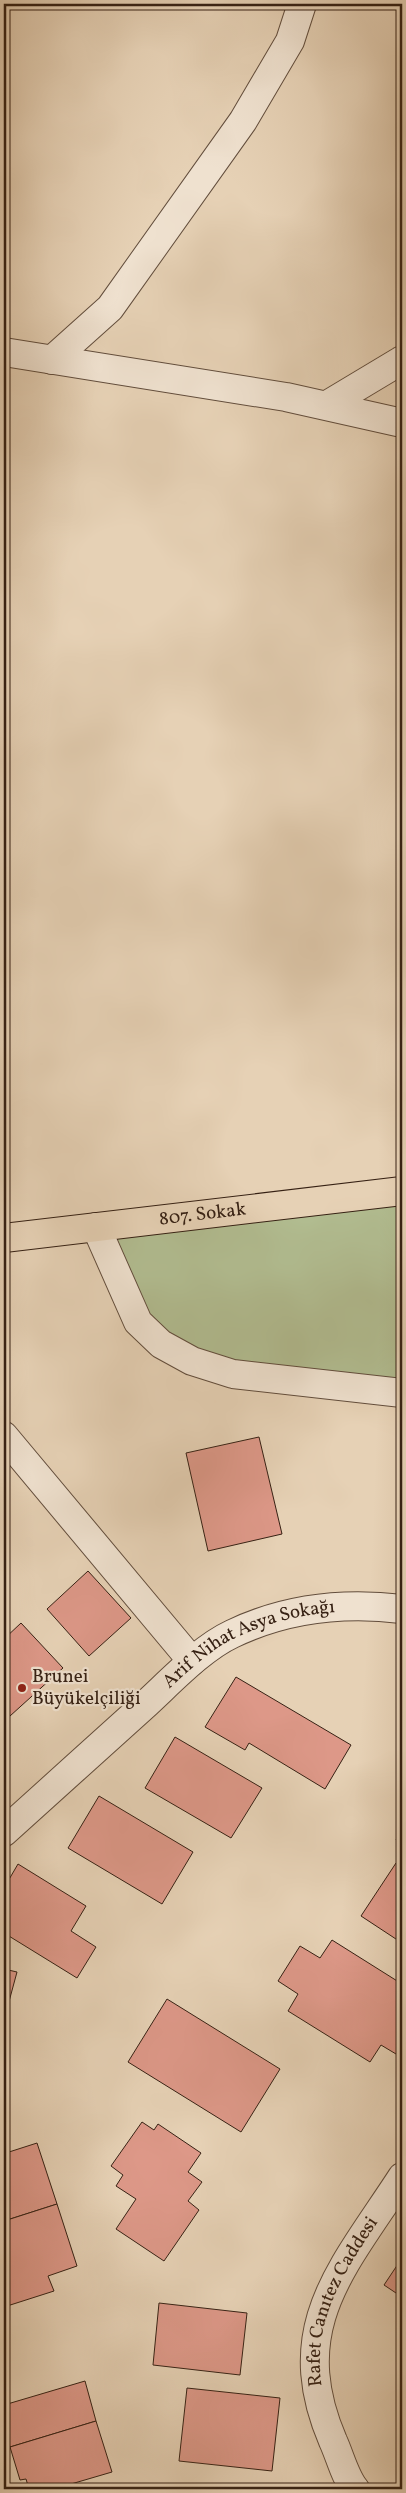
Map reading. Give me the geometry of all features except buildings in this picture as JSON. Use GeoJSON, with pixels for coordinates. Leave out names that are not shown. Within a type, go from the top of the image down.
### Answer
{"type":"FeatureCollection","features":[{"type":"Feature","properties":{"kind":"main road","name":"807. Sokak"},"geometry":{"type":"LineString","coordinates":[[4,1238],[402,1191]]}},
{"type":"Feature","properties":{"kind":"street"},"geometry":{"type":"LineString","coordinates":[[52,360],[110,308],[243,121],[290,41],[302,4]]}},
{"type":"Feature","properties":{"kind":"street"},"geometry":{"type":"LineString","coordinates":[[4,352],[286,397],[402,423]]}},
{"type":"Feature","properties":{"kind":"street"},"geometry":{"type":"LineString","coordinates":[[326,405],[402,360]]}},
{"type":"Feature","properties":{"kind":"street"},"geometry":{"type":"LineString","coordinates":[[96,1227],[138,1322],[161,1344],[192,1362],[233,1374],[402,1393]]}},
{"type":"Feature","properties":{"kind":"street"},"geometry":{"type":"LineString","coordinates":[[4,1436],[192,1661]]}},
{"type":"Feature","properties":{"kind":"street","name":"Arif Nihat Asya Sokağı"},"geometry":{"type":"LineString","coordinates":[[4,1832],[192,1661],[231,1634],[268,1619],[309,1608],[347,1605],[402,1609]]}},
{"type":"Feature","properties":{"kind":"street","name":"Rafet Canıtez Caddesi"},"geometry":{"type":"LineString","coordinates":[[354,2489],[324,2419],[315,2379],[315,2348],[319,2320],[331,2288],[402,2176]]}},
{"type":"Feature","properties":{"kind":"green space"},"geometry":{"type":"Polygon","coordinates":[[[402,1191],[402,1393],[233,1374],[161,1344],[96,1227],[402,1191]]]}},
{"type":"Feature","properties":{"kind":"place","name":"Brunei Büyükelçiliği"},"geometry":{"type":"Point","coordinates":[22,1688]}}]}
